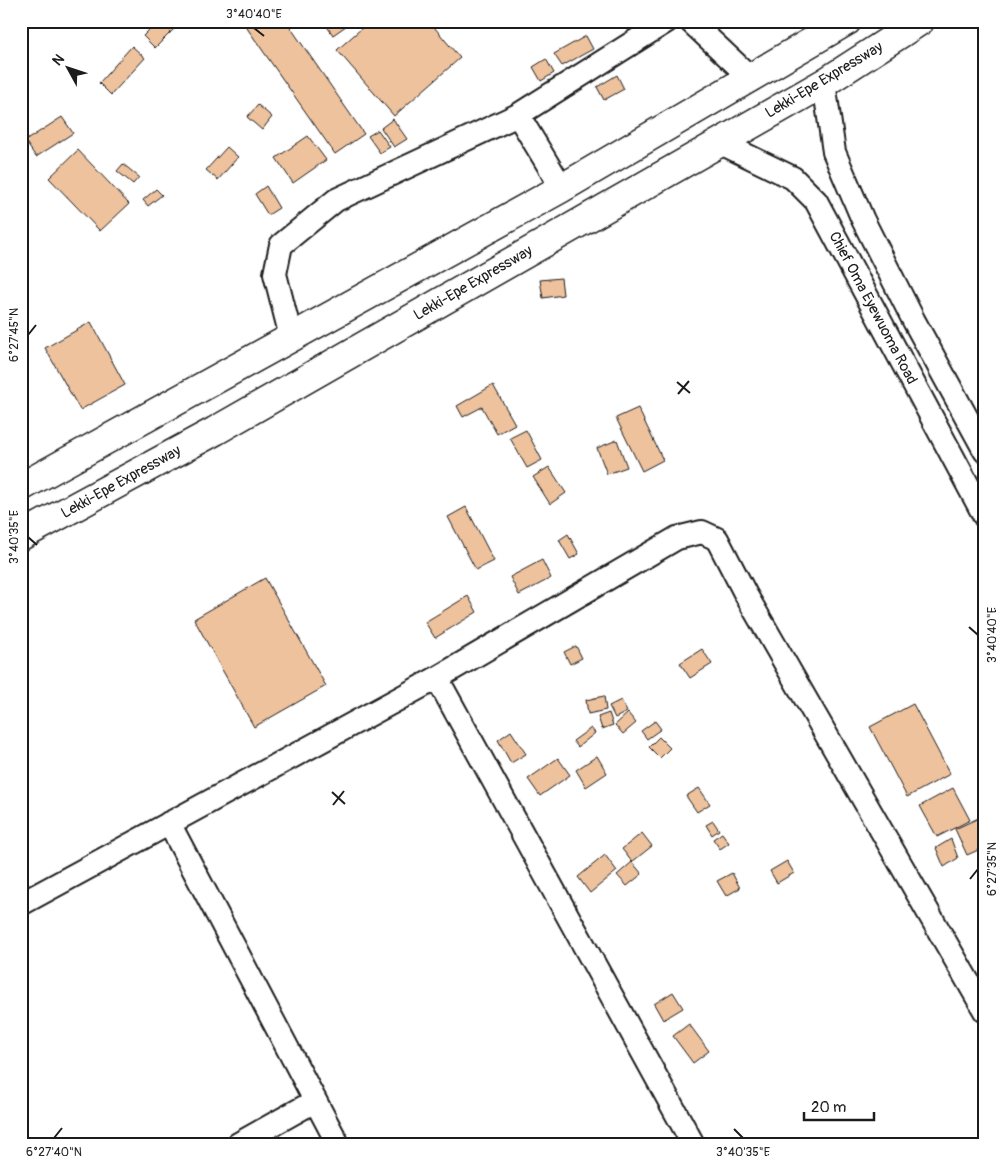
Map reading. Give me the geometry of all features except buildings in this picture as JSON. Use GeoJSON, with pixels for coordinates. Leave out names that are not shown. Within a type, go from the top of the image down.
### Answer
{"type":"FeatureCollection","features":[{"type":"Feature","properties":{"kind":"highway"},"geometry":{"type":"LineString","coordinates":[[21,487],[562,188],[752,79],[847,21]]}},
{"type":"Feature","properties":{"kind":"highway","name":"Lekki-Epe Expressway"},"geometry":{"type":"LineString","coordinates":[[21,536],[214,431],[824,83],[920,21]]}},
{"type":"Feature","properties":{"kind":"street"},"geometry":{"type":"LineString","coordinates":[[291,338],[275,274],[281,245],[336,200],[518,115],[668,21]]}},
{"type":"Feature","properties":{"kind":"street"},"geometry":{"type":"LineString","coordinates":[[690,21],[752,79]]}},
{"type":"Feature","properties":{"kind":"street","name":"Chief Oma Eyewuoma Road"},"geometry":{"type":"LineString","coordinates":[[824,83],[834,152],[856,203],[914,321],[985,451]]}},
{"type":"Feature","properties":{"kind":"street"},"geometry":{"type":"LineString","coordinates":[[518,115],[562,188]]}},
{"type":"Feature","properties":{"kind":"street","name":"Chief Oma Eyewuoma Road"},"geometry":{"type":"LineString","coordinates":[[719,142],[793,178],[816,201],[985,517]]}},
{"type":"Feature","properties":{"kind":"street"},"geometry":{"type":"LineString","coordinates":[[21,904],[438,678],[677,538],[702,532],[717,539],[746,595],[985,1011]]}},
{"type":"Feature","properties":{"kind":"street"},"geometry":{"type":"LineString","coordinates":[[438,678],[692,1144]]}},
{"type":"Feature","properties":{"kind":"street"},"geometry":{"type":"LineString","coordinates":[[169,823],[338,1144]]}},
{"type":"Feature","properties":{"kind":"street"},"geometry":{"type":"LineString","coordinates":[[238,1144],[315,1101]]}}]}
